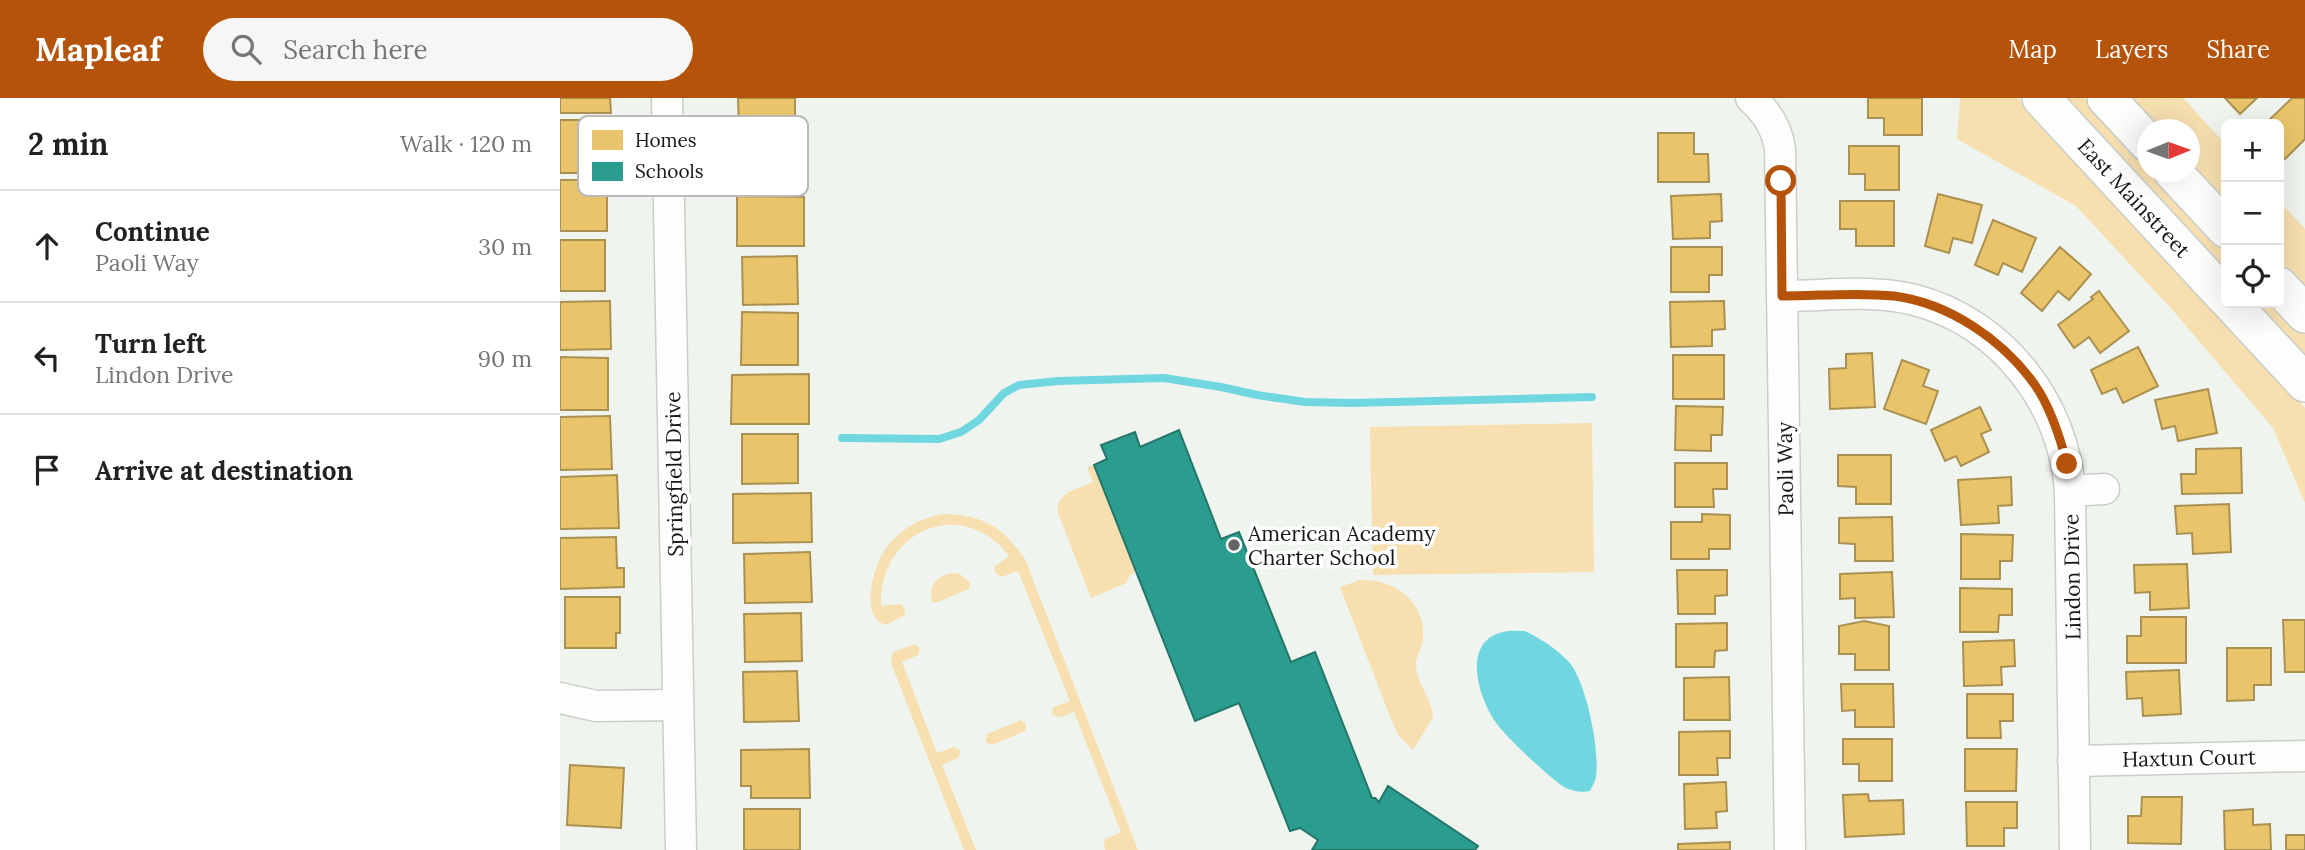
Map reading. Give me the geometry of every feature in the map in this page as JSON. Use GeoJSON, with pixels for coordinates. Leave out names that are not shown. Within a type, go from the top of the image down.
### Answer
{"type":"FeatureCollection","features":[{"type":"Feature","properties":{"kind":"main road","name":"East Mainstreet"},"geometry":{"type":"LineString","coordinates":[[2041,98],[2221,293]]}},
{"type":"Feature","properties":{"kind":"main road"},"geometry":{"type":"LineString","coordinates":[[2106,98],[2137,133]]}},
{"type":"Feature","properties":{"kind":"main road"},"geometry":{"type":"LineString","coordinates":[[2182,182],[2221,224]]}},
{"type":"Feature","properties":{"kind":"main road"},"geometry":{"type":"LineString","coordinates":[[2284,291],[2305,314]]}},
{"type":"Feature","properties":{"kind":"main road"},"geometry":{"type":"LineString","coordinates":[[2236,308],[2305,383]]}},
{"type":"Feature","properties":{"kind":"street","name":"Springfield Drive"},"geometry":{"type":"LineString","coordinates":[[667,98],[667,116]]}},
{"type":"Feature","properties":{"kind":"street","name":"Paoli Way"},"geometry":{"type":"LineString","coordinates":[[1764,102],[1780,149],[1790,850]]}},
{"type":"Feature","properties":{"kind":"street","name":"Springfield Drive"},"geometry":{"type":"LineString","coordinates":[[669,196],[681,850]]}},
{"type":"Feature","properties":{"kind":"street","name":"Lindon Drive"},"geometry":{"type":"LineString","coordinates":[[1782,296],[1893,296],[1936,307],[1977,330],[2014,360],[2041,395],[2060,438],[2070,491],[2075,850]]}},
{"type":"Feature","properties":{"kind":"street"},"geometry":{"type":"LineString","coordinates":[[2070,491],[2104,489]]}},
{"type":"Feature","properties":{"kind":"street"},"geometry":{"type":"LineString","coordinates":[[560,698],[596,706],[678,705]]}},
{"type":"Feature","properties":{"kind":"street","name":"Haxtun Court"},"geometry":{"type":"LineString","coordinates":[[2073,761],[2305,756]]}},
{"type":"Feature","properties":{"kind":"shaded area"},"geometry":{"type":"Polygon","coordinates":[[[1960,98],[2018,98],[2305,408],[2305,503],[2273,428],[2175,313],[2076,206],[1957,139],[1960,98]]]}},
{"type":"Feature","properties":{"kind":"shaded area"},"geometry":{"type":"Polygon","coordinates":[[[2063,98],[2084,98],[2137,155],[2137,178],[2063,98]]]}},
{"type":"Feature","properties":{"kind":"shaded area"},"geometry":{"type":"Polygon","coordinates":[[[2129,98],[2183,98],[2221,140],[2221,197],[2200,174],[2200,119],[2149,119],[2129,98]]]}},
{"type":"Feature","properties":{"kind":"shaded area"},"geometry":{"type":"Polygon","coordinates":[[[2140,182],[2162,182],[2221,246],[2221,270],[2140,182]]]}},
{"type":"Feature","properties":{"kind":"shaded area"},"geometry":{"type":"Polygon","coordinates":[[[2284,206],[2305,229],[2305,289],[2284,266],[2284,206]]]}},
{"type":"Feature","properties":{"kind":"shaded area"},"geometry":{"type":"Polygon","coordinates":[[[2257,308],[2279,308],[2305,335],[2305,359],[2257,308]]]}},
{"type":"Feature","properties":{"kind":"shaded area"},"geometry":{"type":"Polygon","coordinates":[[[1592,423],[1594,572],[1373,575],[1370,427],[1592,423]]]}},
{"type":"Feature","properties":{"kind":"shaded area"},"geometry":{"type":"Polygon","coordinates":[[[1094,465],[1136,571],[1126,583],[1091,598],[1058,513],[1058,506],[1068,493],[1093,482],[1087,467],[1094,465]]]}},
{"type":"Feature","properties":{"kind":"shaded area"},"geometry":{"type":"Polygon","coordinates":[[[944,514],[970,517],[991,525],[1009,539],[1025,559],[1138,850],[1105,850],[1104,840],[1121,832],[1074,712],[1060,717],[1052,715],[1053,707],[1070,701],[1018,571],[1001,577],[995,572],[994,567],[1009,556],[990,537],[969,527],[947,525],[926,530],[908,541],[893,558],[884,580],[881,606],[901,604],[905,615],[886,625],[877,620],[873,612],[871,589],[877,565],[887,547],[912,524],[944,514]]]}},
{"type":"Feature","properties":{"kind":"shaded area"},"geometry":{"type":"Polygon","coordinates":[[[953,573],[960,574],[970,583],[969,589],[935,603],[932,601],[931,590],[935,582],[953,573]]]}},
{"type":"Feature","properties":{"kind":"shaded area"},"geometry":{"type":"Polygon","coordinates":[[[1360,580],[1373,580],[1396,588],[1406,595],[1420,614],[1423,639],[1416,666],[1433,717],[1413,750],[1399,736],[1391,719],[1340,587],[1360,580]]]}},
{"type":"Feature","properties":{"kind":"shaded area"},"geometry":{"type":"Polygon","coordinates":[[[915,644],[920,648],[918,655],[902,662],[937,753],[954,747],[961,751],[958,758],[942,765],[976,850],[964,850],[891,663],[893,652],[915,644]]]}},
{"type":"Feature","properties":{"kind":"shaded area"},"geometry":{"type":"Polygon","coordinates":[[[1021,720],[1026,724],[1025,731],[992,745],[986,742],[987,734],[1021,720]]]}},
{"type":"Feature","properties":{"kind":"water"},"geometry":{"type":"Polygon","coordinates":[[[1525,631],[1564,657],[1581,684],[1596,750],[1596,778],[1590,791],[1573,791],[1549,775],[1502,730],[1484,701],[1477,673],[1477,659],[1481,647],[1490,638],[1503,632],[1525,631]]]}},
{"type":"Feature","properties":{"kind":"building: Homes"},"geometry":{"type":"Polygon","coordinates":[[[560,98],[610,98],[611,113],[560,113],[560,98]]]}},
{"type":"Feature","properties":{"kind":"building: Homes"},"geometry":{"type":"Polygon","coordinates":[[[738,98],[795,98],[795,116],[739,116],[738,98]]]}},
{"type":"Feature","properties":{"kind":"building: Homes"},"geometry":{"type":"Polygon","coordinates":[[[1868,98],[1922,98],[1922,135],[1884,135],[1884,118],[1868,118],[1868,98]]]}},
{"type":"Feature","properties":{"kind":"building: Homes"},"geometry":{"type":"Polygon","coordinates":[[[2225,98],[2257,98],[2240,114],[2225,98]]]}},
{"type":"Feature","properties":{"kind":"building: Homes"},"geometry":{"type":"Polygon","coordinates":[[[2292,98],[2305,98],[2305,139],[2285,159],[2284,119],[2270,119],[2292,98]]]}},
{"type":"Feature","properties":{"kind":"building: Homes"},"geometry":{"type":"Polygon","coordinates":[[[560,120],[578,120],[578,173],[560,173],[560,120]]]}},
{"type":"Feature","properties":{"kind":"building: Homes"},"geometry":{"type":"Polygon","coordinates":[[[1658,133],[1694,133],[1694,154],[1708,154],[1709,182],[1658,182],[1658,133]]]}},
{"type":"Feature","properties":{"kind":"building: Homes"},"geometry":{"type":"Polygon","coordinates":[[[1849,146],[1899,146],[1899,190],[1865,190],[1865,174],[1849,174],[1849,146]]]}},
{"type":"Feature","properties":{"kind":"building: Homes"},"geometry":{"type":"Polygon","coordinates":[[[560,180],[578,180],[578,196],[607,196],[607,231],[560,231],[560,180]]]}},
{"type":"Feature","properties":{"kind":"building: Homes"},"geometry":{"type":"Polygon","coordinates":[[[1721,194],[1722,221],[1710,222],[1710,238],[1673,239],[1671,196],[1721,194]]]}},
{"type":"Feature","properties":{"kind":"building: Homes"},"geometry":{"type":"Polygon","coordinates":[[[1938,194],[1982,205],[1972,243],[1953,238],[1949,253],[1925,246],[1938,194]]]}},
{"type":"Feature","properties":{"kind":"building: Homes"},"geometry":{"type":"Polygon","coordinates":[[[737,196],[804,197],[804,246],[737,246],[737,196]]]}},
{"type":"Feature","properties":{"kind":"building: Homes"},"geometry":{"type":"Polygon","coordinates":[[[1840,201],[1894,201],[1894,246],[1856,246],[1856,229],[1840,229],[1840,201]]]}},
{"type":"Feature","properties":{"kind":"building: Homes"},"geometry":{"type":"Polygon","coordinates":[[[1993,220],[2036,238],[2022,272],[2003,263],[1998,275],[1975,265],[1993,220]]]}},
{"type":"Feature","properties":{"kind":"building: Homes"},"geometry":{"type":"Polygon","coordinates":[[[560,240],[605,240],[605,291],[560,291],[560,240]]]}},
{"type":"Feature","properties":{"kind":"building: Homes"},"geometry":{"type":"Polygon","coordinates":[[[1671,247],[1722,247],[1722,275],[1709,275],[1709,292],[1671,292],[1671,247]]]}},
{"type":"Feature","properties":{"kind":"building: Homes"},"geometry":{"type":"Polygon","coordinates":[[[2060,247],[2091,274],[2069,300],[2058,291],[2042,311],[2021,293],[2060,247]]]}},
{"type":"Feature","properties":{"kind":"building: Homes"},"geometry":{"type":"Polygon","coordinates":[[[797,256],[798,304],[743,305],[742,257],[797,256]]]}},
{"type":"Feature","properties":{"kind":"building: Homes"},"geometry":{"type":"Polygon","coordinates":[[[2099,291],[2129,331],[2100,353],[2089,337],[2074,348],[2058,325],[2093,299],[2091,297],[2099,291]]]}},
{"type":"Feature","properties":{"kind":"building: Homes"},"geometry":{"type":"Polygon","coordinates":[[[610,301],[611,349],[560,350],[560,302],[610,301]]]}},
{"type":"Feature","properties":{"kind":"building: Homes"},"geometry":{"type":"Polygon","coordinates":[[[1724,301],[1725,329],[1712,330],[1712,346],[1671,347],[1670,302],[1724,301]]]}},
{"type":"Feature","properties":{"kind":"building: Homes"},"geometry":{"type":"Polygon","coordinates":[[[742,312],[798,313],[798,365],[741,365],[742,312]]]}},
{"type":"Feature","properties":{"kind":"building: Homes"},"geometry":{"type":"Polygon","coordinates":[[[2138,347],[2158,386],[2123,403],[2116,388],[2102,394],[2091,370],[2138,347]]]}},
{"type":"Feature","properties":{"kind":"building: Homes"},"geometry":{"type":"Polygon","coordinates":[[[1872,353],[1875,407],[1830,409],[1829,369],[1846,368],[1846,354],[1872,353]]]}},
{"type":"Feature","properties":{"kind":"building: Homes"},"geometry":{"type":"Polygon","coordinates":[[[1673,355],[1724,355],[1724,399],[1673,399],[1673,355]]]}},
{"type":"Feature","properties":{"kind":"building: Homes"},"geometry":{"type":"Polygon","coordinates":[[[560,357],[608,358],[608,410],[560,410],[560,357]]]}},
{"type":"Feature","properties":{"kind":"building: Homes"},"geometry":{"type":"Polygon","coordinates":[[[1902,360],[1929,370],[1923,386],[1938,391],[1926,424],[1884,409],[1902,360]]]}},
{"type":"Feature","properties":{"kind":"building: Homes"},"geometry":{"type":"Polygon","coordinates":[[[809,374],[809,424],[731,424],[732,375],[809,374]]]}},
{"type":"Feature","properties":{"kind":"building: Homes"},"geometry":{"type":"Polygon","coordinates":[[[2208,389],[2217,433],[2178,441],[2175,426],[2162,429],[2155,400],[2208,389]]]}},
{"type":"Feature","properties":{"kind":"building: Homes"},"geometry":{"type":"Polygon","coordinates":[[[1676,406],[1723,407],[1722,435],[1711,435],[1711,451],[1675,450],[1676,406]]]}},
{"type":"Feature","properties":{"kind":"building: Homes"},"geometry":{"type":"Polygon","coordinates":[[[1980,407],[1991,430],[1981,434],[1989,452],[1961,466],[1956,456],[1945,461],[1931,430],[1980,407]]]}},
{"type":"Feature","properties":{"kind":"building: Homes"},"geometry":{"type":"Polygon","coordinates":[[[610,416],[612,469],[560,470],[560,417],[610,416]]]}},
{"type":"Feature","properties":{"kind":"building: Homes"},"geometry":{"type":"Polygon","coordinates":[[[742,434],[798,434],[798,483],[742,484],[742,434]]]}},
{"type":"Feature","properties":{"kind":"building: Homes"},"geometry":{"type":"Polygon","coordinates":[[[2241,448],[2242,493],[2182,494],[2181,474],[2196,474],[2196,449],[2241,448]]]}},
{"type":"Feature","properties":{"kind":"building: Homes"},"geometry":{"type":"Polygon","coordinates":[[[1838,455],[1891,455],[1891,504],[1856,504],[1856,487],[1838,486],[1838,455]]]}},
{"type":"Feature","properties":{"kind":"building: Homes"},"geometry":{"type":"Polygon","coordinates":[[[1675,463],[1727,463],[1727,489],[1713,489],[1714,507],[1675,507],[1675,463]]]}},
{"type":"Feature","properties":{"kind":"building: Homes"},"geometry":{"type":"Polygon","coordinates":[[[617,475],[619,528],[560,529],[560,477],[617,475]]]}},
{"type":"Feature","properties":{"kind":"building: Homes"},"geometry":{"type":"Polygon","coordinates":[[[2011,477],[2012,505],[1998,506],[1999,523],[1961,525],[1958,480],[2011,477]]]}},
{"type":"Feature","properties":{"kind":"building: Homes"},"geometry":{"type":"Polygon","coordinates":[[[811,493],[812,542],[733,543],[733,494],[811,493]]]}},
{"type":"Feature","properties":{"kind":"building: Homes"},"geometry":{"type":"Polygon","coordinates":[[[2229,504],[2231,552],[2193,554],[2192,533],[2177,534],[2175,506],[2229,504]]]}},
{"type":"Feature","properties":{"kind":"building: Homes"},"geometry":{"type":"Polygon","coordinates":[[[1702,514],[1730,515],[1730,549],[1709,549],[1709,559],[1671,559],[1671,522],[1702,522],[1702,514]]]}},
{"type":"Feature","properties":{"kind":"building: Homes"},"geometry":{"type":"Polygon","coordinates":[[[1892,517],[1893,561],[1855,561],[1855,544],[1839,543],[1839,518],[1892,517]]]}},
{"type":"Feature","properties":{"kind":"building: Homes"},"geometry":{"type":"Polygon","coordinates":[[[1961,534],[2013,535],[2012,561],[2000,561],[2000,579],[1961,579],[1961,534]]]}},
{"type":"Feature","properties":{"kind":"building: Homes"},"geometry":{"type":"Polygon","coordinates":[[[616,537],[617,568],[624,568],[624,587],[560,589],[560,538],[616,537]]]}},
{"type":"Feature","properties":{"kind":"building: Homes"},"geometry":{"type":"Polygon","coordinates":[[[810,552],[812,602],[745,603],[744,554],[810,552]]]}},
{"type":"Feature","properties":{"kind":"building: Homes"},"geometry":{"type":"Polygon","coordinates":[[[2187,564],[2189,608],[2150,610],[2150,592],[2135,593],[2134,565],[2187,564]]]}},
{"type":"Feature","properties":{"kind":"building: Homes"},"geometry":{"type":"Polygon","coordinates":[[[1677,570],[1727,570],[1727,595],[1715,596],[1715,614],[1678,614],[1677,570]]]}},
{"type":"Feature","properties":{"kind":"building: Homes"},"geometry":{"type":"Polygon","coordinates":[[[1892,572],[1894,617],[1855,618],[1855,598],[1840,599],[1840,574],[1892,572]]]}},
{"type":"Feature","properties":{"kind":"building: Homes"},"geometry":{"type":"Polygon","coordinates":[[[1960,588],[2012,589],[2012,615],[1999,615],[1998,632],[1960,632],[1960,588]]]}},
{"type":"Feature","properties":{"kind":"building: Homes"},"geometry":{"type":"Polygon","coordinates":[[[565,597],[620,597],[620,633],[616,633],[616,648],[565,648],[565,597]]]}},
{"type":"Feature","properties":{"kind":"building: Homes"},"geometry":{"type":"Polygon","coordinates":[[[801,613],[802,661],[745,662],[744,614],[801,613]]]}},
{"type":"Feature","properties":{"kind":"building: Homes"},"geometry":{"type":"Polygon","coordinates":[[[2141,617],[2186,617],[2186,663],[2127,663],[2127,636],[2141,636],[2141,617]]]}},
{"type":"Feature","properties":{"kind":"building: Homes"},"geometry":{"type":"Polygon","coordinates":[[[2283,620],[2305,620],[2305,672],[2285,672],[2283,620]]]}},
{"type":"Feature","properties":{"kind":"building: Homes"},"geometry":{"type":"Polygon","coordinates":[[[1864,621],[1889,626],[1889,670],[1855,670],[1855,654],[1839,654],[1839,626],[1864,621]]]}},
{"type":"Feature","properties":{"kind":"building: Homes"},"geometry":{"type":"Polygon","coordinates":[[[1727,623],[1727,650],[1715,651],[1714,667],[1676,667],[1676,624],[1727,623]]]}},
{"type":"Feature","properties":{"kind":"building: Homes"},"geometry":{"type":"Polygon","coordinates":[[[2014,640],[2015,666],[2001,667],[2002,685],[1964,686],[1963,642],[2014,640]]]}},
{"type":"Feature","properties":{"kind":"building: Homes"},"geometry":{"type":"Polygon","coordinates":[[[2227,648],[2271,648],[2271,685],[2254,685],[2254,700],[2227,701],[2227,648]]]}},
{"type":"Feature","properties":{"kind":"building: Homes"},"geometry":{"type":"Polygon","coordinates":[[[2179,670],[2181,714],[2143,716],[2142,698],[2127,699],[2126,672],[2179,670]]]}},
{"type":"Feature","properties":{"kind":"building: Homes"},"geometry":{"type":"Polygon","coordinates":[[[797,671],[799,721],[744,722],[743,672],[797,671]]]}},
{"type":"Feature","properties":{"kind":"building: Homes"},"geometry":{"type":"Polygon","coordinates":[[[1729,677],[1730,720],[1684,720],[1684,678],[1729,677]]]}},
{"type":"Feature","properties":{"kind":"building: Homes"},"geometry":{"type":"Polygon","coordinates":[[[1841,684],[1893,684],[1894,727],[1855,727],[1855,710],[1842,711],[1841,684]]]}},
{"type":"Feature","properties":{"kind":"building: Homes"},"geometry":{"type":"Polygon","coordinates":[[[1967,694],[2013,694],[2013,721],[2000,721],[2001,738],[1967,738],[1967,694]]]}},
{"type":"Feature","properties":{"kind":"building: Homes"},"geometry":{"type":"Polygon","coordinates":[[[1730,731],[1730,758],[1717,758],[1718,775],[1679,775],[1679,732],[1730,731]]]}},
{"type":"Feature","properties":{"kind":"building: Homes"},"geometry":{"type":"Polygon","coordinates":[[[1843,739],[1892,739],[1892,781],[1859,781],[1859,764],[1843,764],[1843,739]]]}},
{"type":"Feature","properties":{"kind":"building: Homes"},"geometry":{"type":"Polygon","coordinates":[[[809,749],[810,798],[751,798],[751,786],[741,786],[741,750],[809,749]]]}},
{"type":"Feature","properties":{"kind":"building: Homes"},"geometry":{"type":"Polygon","coordinates":[[[1965,749],[2017,749],[2016,791],[1965,791],[1965,749]]]}},
{"type":"Feature","properties":{"kind":"building: Homes"},"geometry":{"type":"Polygon","coordinates":[[[570,765],[624,768],[621,828],[567,825],[570,765]]]}},
{"type":"Feature","properties":{"kind":"building: Homes"},"geometry":{"type":"Polygon","coordinates":[[[1726,782],[1727,811],[1716,812],[1717,828],[1685,829],[1684,784],[1726,782]]]}},
{"type":"Feature","properties":{"kind":"building: Homes"},"geometry":{"type":"Polygon","coordinates":[[[1868,794],[1869,801],[1903,800],[1904,834],[1845,837],[1843,795],[1868,794]]]}},
{"type":"Feature","properties":{"kind":"building: Homes"},"geometry":{"type":"Polygon","coordinates":[[[2142,797],[2182,797],[2181,844],[2128,843],[2128,816],[2141,816],[2142,797]]]}},
{"type":"Feature","properties":{"kind":"building: Homes"},"geometry":{"type":"Polygon","coordinates":[[[1966,802],[2017,802],[2017,828],[2004,828],[2004,846],[1967,846],[1966,802]]]}},
{"type":"Feature","properties":{"kind":"building: Homes"},"geometry":{"type":"Polygon","coordinates":[[[744,809],[800,809],[800,850],[744,850],[744,809]]]}},
{"type":"Feature","properties":{"kind":"building: Homes"},"geometry":{"type":"Polygon","coordinates":[[[2253,809],[2253,825],[2270,824],[2271,850],[2225,850],[2224,811],[2253,809]]]}},
{"type":"Feature","properties":{"kind":"building: Homes"},"geometry":{"type":"Polygon","coordinates":[[[2286,835],[2305,835],[2305,850],[2286,850],[2286,835]]]}},
{"type":"Feature","properties":{"kind":"building: Homes"},"geometry":{"type":"Polygon","coordinates":[[[1730,842],[1730,850],[1678,850],[1678,844],[1730,842]]]}},
{"type":"Feature","properties":{"kind":"building: Schools"},"geometry":{"type":"Polygon","coordinates":[[[1179,430],[1221,539],[1239,532],[1291,662],[1315,652],[1372,798],[1379,802],[1388,786],[1478,846],[1475,850],[1312,850],[1318,840],[1300,828],[1290,831],[1239,703],[1195,721],[1094,465],[1107,459],[1101,445],[1135,432],[1140,447],[1179,430]]]}},
{"type":"Feature","properties":{"kind":"waterway"},"geometry":{"type":"LineString","coordinates":[[842,438],[939,439],[961,432],[979,420],[1004,393],[1019,385],[1058,381],[1164,378],[1305,402],[1592,397]]}},
{"type":"Feature","properties":{"kind":"place","name":"American Academy Charter School"},"geometry":{"type":"Point","coordinates":[1234,545]}},
{"type":"Feature","properties":{"kind":"route"},"geometry":{"type":"LineString","coordinates":[[1781,181],[1782,296],[1893,296],[1915,300],[1957,317],[2006,351],[2035,386],[2051,415],[2067,464]]}}]}
